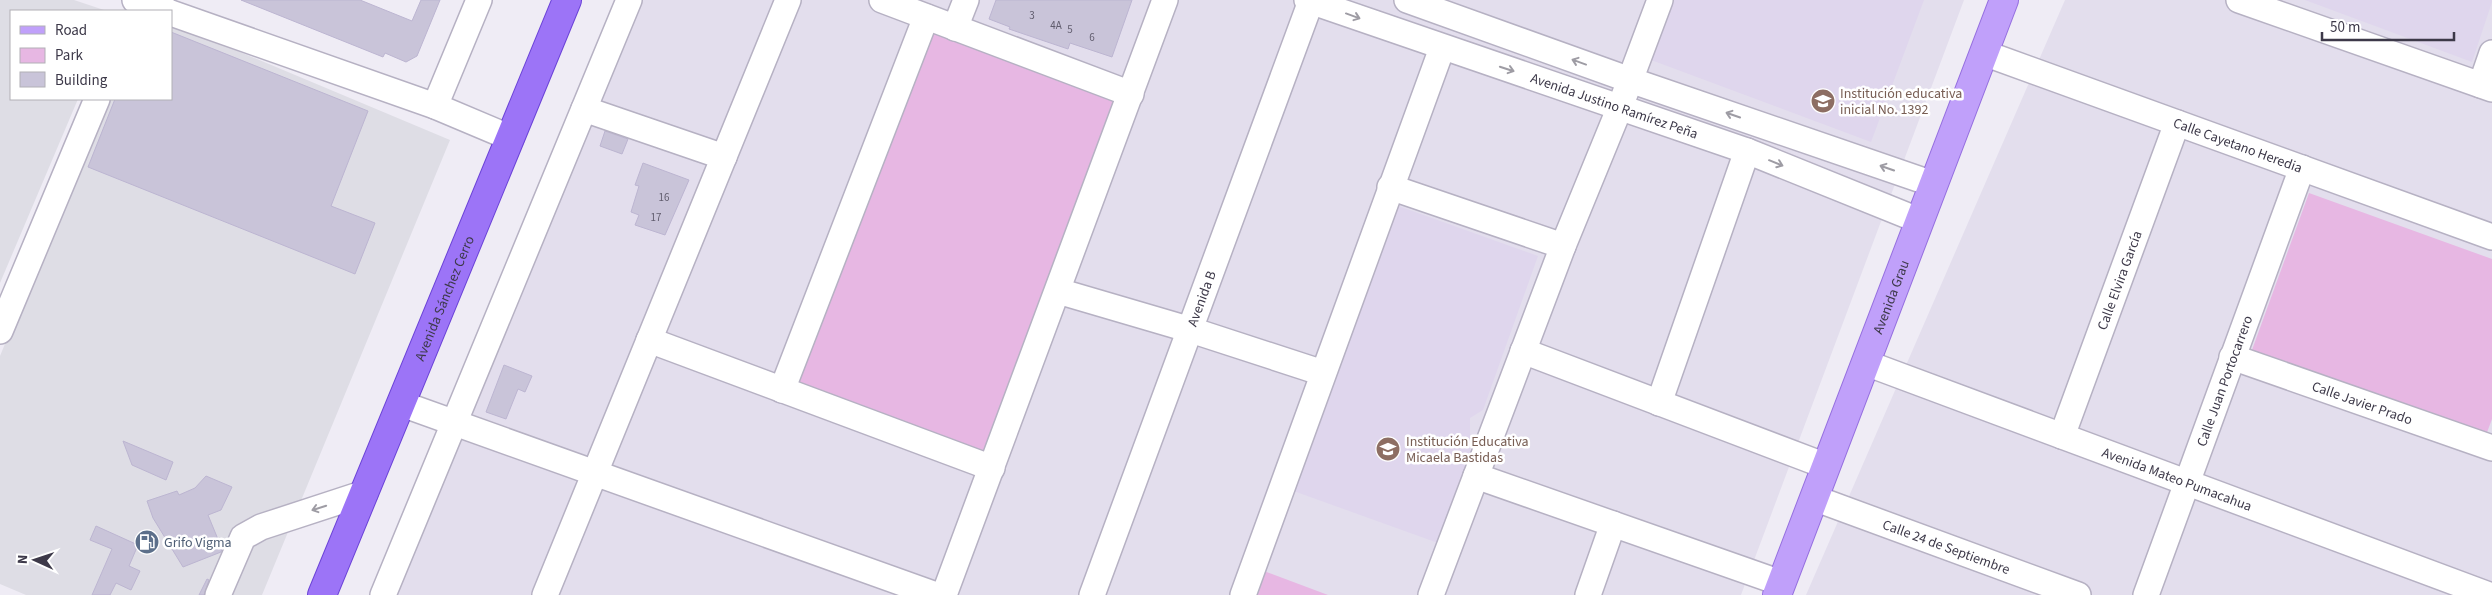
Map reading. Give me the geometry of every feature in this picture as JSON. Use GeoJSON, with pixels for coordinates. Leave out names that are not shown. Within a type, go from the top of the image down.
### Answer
{"type":"FeatureCollection","features":[{"type":"Feature","properties":{"kind":"highway","name":"Avenida Sánchez Cerro"},"geometry":{"type":"LineString","coordinates":[[322,595],[567,0]]}},
{"type":"Feature","properties":{"kind":"main road","name":"Avenida Grau"},"geometry":{"type":"LineString","coordinates":[[1779,589],[1866,363],[1918,220],[2004,0]]}},
{"type":"Feature","properties":{"kind":"street"},"geometry":{"type":"LineString","coordinates":[[435,106],[479,0]]}},
{"type":"Feature","properties":{"kind":"street"},"geometry":{"type":"LineString","coordinates":[[382,595],[629,0]]}},
{"type":"Feature","properties":{"kind":"street"},"geometry":{"type":"LineString","coordinates":[[545,595],[788,0]]}},
{"type":"Feature","properties":{"kind":"street"},"geometry":{"type":"LineString","coordinates":[[882,0],[1131,94]]}},
{"type":"Feature","properties":{"kind":"street"},"geometry":{"type":"LineString","coordinates":[[955,28],[966,0]]}},
{"type":"Feature","properties":{"kind":"street"},"geometry":{"type":"LineString","coordinates":[[944,595],[1165,0]]}},
{"type":"Feature","properties":{"kind":"street"},"geometry":{"type":"LineString","coordinates":[[1407,0],[1630,80],[1933,184]]}},
{"type":"Feature","properties":{"kind":"street"},"geometry":{"type":"LineString","coordinates":[[1431,595],[1563,246],[1620,107],[1660,0]]}},
{"type":"Feature","properties":{"kind":"street"},"geometry":{"type":"LineString","coordinates":[[2239,0],[2486,87],[2492,53]]}},
{"type":"Feature","properties":{"kind":"street","name":"Avenida Justino Ramírez Peña"},"geometry":{"type":"LineString","coordinates":[[1309,1],[1747,151],[1918,220]]}},
{"type":"Feature","properties":{"kind":"street","name":"Avenida B"},"geometry":{"type":"LineString","coordinates":[[1092,595],[1191,330],[1309,1]]}},
{"type":"Feature","properties":{"kind":"street"},"geometry":{"type":"LineString","coordinates":[[136,3],[163,10]]}},
{"type":"Feature","properties":{"kind":"street"},"geometry":{"type":"LineString","coordinates":[[172,13],[435,106],[511,138]]}},
{"type":"Feature","properties":{"kind":"street"},"geometry":{"type":"LineString","coordinates":[[782,390],[926,17]]}},
{"type":"Feature","properties":{"kind":"street"},"geometry":{"type":"LineString","coordinates":[[1243,595],[1442,48]]}},
{"type":"Feature","properties":{"kind":"street","name":"Calle Cayetano Heredia"},"geometry":{"type":"LineString","coordinates":[[1984,53],[2492,237]]}},
{"type":"Feature","properties":{"kind":"street"},"geometry":{"type":"LineString","coordinates":[[0,331],[96,100]]}},
{"type":"Feature","properties":{"kind":"street"},"geometry":{"type":"LineString","coordinates":[[584,109],[724,157]]}},
{"type":"Feature","properties":{"kind":"street","name":"Calle Elvira García"},"geometry":{"type":"LineString","coordinates":[[2062,436],[2176,123]]}},
{"type":"Feature","properties":{"kind":"street"},"geometry":{"type":"LineString","coordinates":[[1659,403],[1747,151]]}},
{"type":"Feature","properties":{"kind":"street","name":"Calle Juan Portocarrero"},"geometry":{"type":"LineString","coordinates":[[2146,595],[2302,168]]}},
{"type":"Feature","properties":{"kind":"street"},"geometry":{"type":"LineString","coordinates":[[1390,187],[1563,246]]}},
{"type":"Feature","properties":{"kind":"street"},"geometry":{"type":"LineString","coordinates":[[1058,291],[1191,330],[1323,373]]}},
{"type":"Feature","properties":{"kind":"street"},"geometry":{"type":"LineString","coordinates":[[649,340],[992,468]]}},
{"type":"Feature","properties":{"kind":"street"},"geometry":{"type":"LineString","coordinates":[[1523,351],[1826,466]]}},
{"type":"Feature","properties":{"kind":"street","name":"Calle Javier Prado"},"geometry":{"type":"LineString","coordinates":[[2232,357],[2492,448]]}},
{"type":"Feature","properties":{"kind":"street","name":"Avenida Mateo Pumacahua"},"geometry":{"type":"LineString","coordinates":[[1866,363],[2489,595]]}},
{"type":"Feature","properties":{"kind":"street"},"geometry":{"type":"LineString","coordinates":[[402,404],[936,595]]}},
{"type":"Feature","properties":{"kind":"street"},"geometry":{"type":"LineString","coordinates":[[1476,476],[1613,524],[1779,589]]}},
{"type":"Feature","properties":{"kind":"street"},"geometry":{"type":"LineString","coordinates":[[218,595],[243,537],[261,527],[365,493]]}},
{"type":"Feature","properties":{"kind":"street","name":"Calle 24 de Septiembre"},"geometry":{"type":"LineString","coordinates":[[1814,498],[2078,595]]}},
{"type":"Feature","properties":{"kind":"street"},"geometry":{"type":"LineString","coordinates":[[1588,595],[1613,524]]}},
{"type":"Feature","properties":{"kind":"shaded area"},"geometry":{"type":"Polygon","coordinates":[[[0,0],[74,0],[104,10],[10,10],[10,100],[78,100],[0,283],[0,0]]]}},
{"type":"Feature","properties":{"kind":"shaded area"},"geometry":{"type":"Polygon","coordinates":[[[620,0],[1964,0],[1741,595],[373,595],[620,0]]]}},
{"type":"Feature","properties":{"kind":"shaded area","name":"Institución educativa inicial No. 1392"},"geometry":{"type":"Polygon","coordinates":[[[1673,0],[1924,0],[1871,142],[1651,60],[1673,0]]]}},
{"type":"Feature","properties":{"kind":"shaded area"},"geometry":{"type":"Polygon","coordinates":[[[2065,0],[2492,0],[2492,595],[1806,595],[2065,0]]]}},
{"type":"Feature","properties":{"kind":"shaded area"},"geometry":{"type":"Polygon","coordinates":[[[2305,0],[2492,0],[2492,2],[2472,62],[2305,0]]]}},
{"type":"Feature","properties":{"kind":"shaded area"},"geometry":{"type":"Polygon","coordinates":[[[172,23],[450,140],[262,595],[26,595],[0,584],[0,356],[106,100],[172,100],[172,23]]]}},
{"type":"Feature","properties":{"kind":"shaded area"},"geometry":{"type":"Polygon","coordinates":[[[1390,203],[1538,256],[1483,410],[1470,418],[1470,452],[1438,543],[1288,489],[1390,203]]]}},
{"type":"Feature","properties":{"kind":"green space"},"geometry":{"type":"Polygon","coordinates":[[[931,27],[1119,98],[984,455],[796,384],[931,27]]]}},
{"type":"Feature","properties":{"kind":"green space"},"geometry":{"type":"Polygon","coordinates":[[[2309,193],[2492,259],[2492,419],[2486,435],[2252,350],[2309,193]]]}},
{"type":"Feature","properties":{"kind":"green space"},"geometry":{"type":"Polygon","coordinates":[[[1261,570],[1328,595],[1252,595],[1261,570]]]}},
{"type":"Feature","properties":{"kind":"building"},"geometry":{"type":"Polygon","coordinates":[[[241,0],[360,0],[412,21],[421,0],[440,0],[417,56],[406,62],[385,53],[383,57],[241,0]]]}},
{"type":"Feature","properties":{"kind":"building"},"geometry":{"type":"Polygon","coordinates":[[[996,0],[1132,0],[1112,57],[1070,43],[1068,49],[1009,29],[1010,27],[989,19],[996,0]]]}},
{"type":"Feature","properties":{"kind":"building"},"geometry":{"type":"Polygon","coordinates":[[[172,32],[368,111],[331,206],[375,223],[355,274],[88,167],[115,100],[172,100],[172,32]]]}},
{"type":"Feature","properties":{"kind":"building"},"geometry":{"type":"Polygon","coordinates":[[[605,131],[628,139],[622,154],[600,146],[605,131]]]}},
{"type":"Feature","properties":{"kind":"building"},"geometry":{"type":"Polygon","coordinates":[[[643,163],[689,180],[665,235],[635,225],[639,215],[631,212],[639,186],[635,185],[643,163]]]}},
{"type":"Feature","properties":{"kind":"building"},"geometry":{"type":"Polygon","coordinates":[[[504,365],[532,376],[525,392],[518,389],[506,419],[486,412],[504,365]]]}},
{"type":"Feature","properties":{"kind":"building"},"geometry":{"type":"Polygon","coordinates":[[[123,441],[173,462],[166,480],[132,465],[123,441]]]}},
{"type":"Feature","properties":{"kind":"building"},"geometry":{"type":"Polygon","coordinates":[[[206,476],[232,487],[221,510],[208,515],[222,549],[221,552],[183,567],[153,518],[147,501],[177,491],[179,495],[195,488],[206,476]]]}},
{"type":"Feature","properties":{"kind":"building"},"geometry":{"type":"Polygon","coordinates":[[[96,526],[138,545],[129,566],[140,571],[131,590],[116,583],[110,595],[92,595],[112,549],[90,540],[96,526]]]}},
{"type":"Feature","properties":{"kind":"building"},"geometry":{"type":"Polygon","coordinates":[[[207,579],[209,580],[204,595],[199,595],[207,579]]]}},
{"type":"Feature","properties":{"kind":"place","name":"Institución educativa inicial No. 1392"},"geometry":{"type":"Point","coordinates":[1823,101]}},
{"type":"Feature","properties":{"kind":"place","name":"Institución Educativa Micaela Bastidas"},"geometry":{"type":"Point","coordinates":[1388,449]}},
{"type":"Feature","properties":{"kind":"place","name":"Grifo Vigma"},"geometry":{"type":"Point","coordinates":[147,542]}}]}
